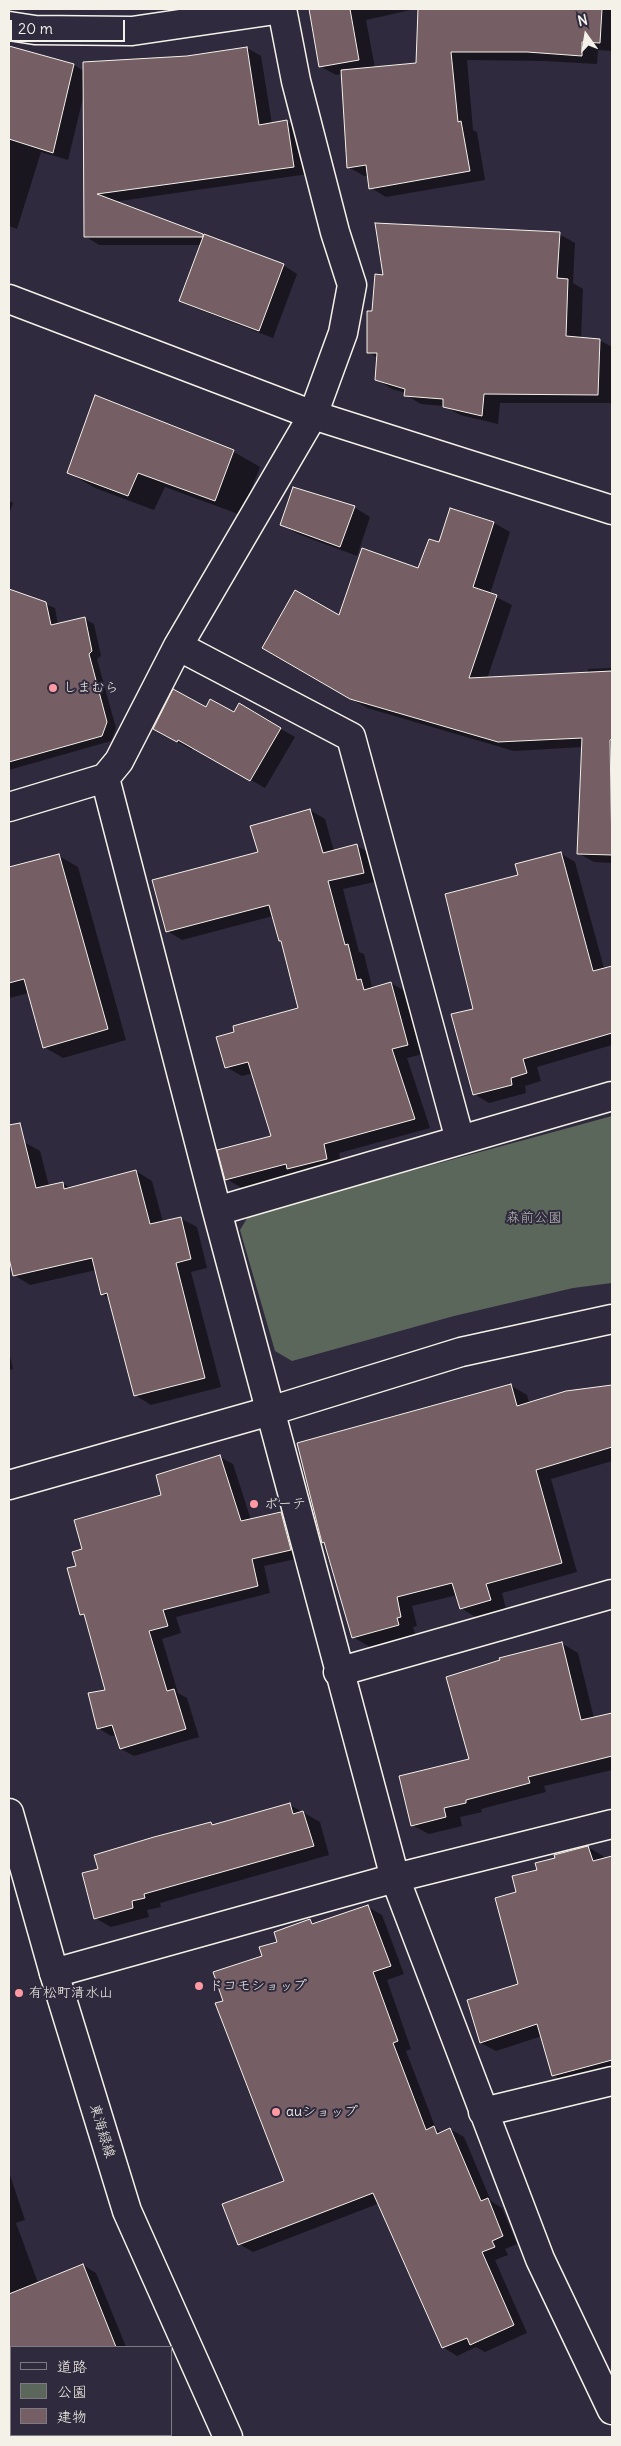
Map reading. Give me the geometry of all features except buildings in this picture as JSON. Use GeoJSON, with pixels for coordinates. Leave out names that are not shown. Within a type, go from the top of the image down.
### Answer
{"type":"FeatureCollection","features":[{"type":"Feature","properties":{"kind":"street"},"geometry":{"type":"LineString","coordinates":[[9,26],[35,30],[132,31],[282,9],[298,90],[335,232],[352,285],[343,333],[313,415],[178,646],[119,761],[105,778],[9,807]]}},
{"type":"Feature","properties":{"kind":"street"},"geometry":{"type":"LineString","coordinates":[[9,299],[313,415],[612,510]]}},
{"type":"Feature","properties":{"kind":"street"},"geometry":{"type":"LineString","coordinates":[[178,646],[352,737],[460,1140]]}},
{"type":"Feature","properties":{"kind":"street"},"geometry":{"type":"LineString","coordinates":[[105,778],[338,1672],[394,1878],[540,2259],[612,2410]]}},
{"type":"Feature","properties":{"kind":"street"},"geometry":{"type":"LineString","coordinates":[[217,1211],[612,1096]]}},
{"type":"Feature","properties":{"kind":"street"},"geometry":{"type":"LineString","coordinates":[[9,1485],[270,1411],[461,1352],[612,1319]]}},
{"type":"Feature","properties":{"kind":"street"},"geometry":{"type":"LineString","coordinates":[[338,1672],[612,1594]]}},
{"type":"Feature","properties":{"kind":"street","name":"東海緑線"},"geometry":{"type":"LineString","coordinates":[[9,1813],[54,1974],[127,2211],[228,2437]]}},
{"type":"Feature","properties":{"kind":"street"},"geometry":{"type":"LineString","coordinates":[[54,1974],[394,1878],[612,1824]]}},
{"type":"Feature","properties":{"kind":"street"},"geometry":{"type":"LineString","coordinates":[[483,2112],[612,2081]]}},
{"type":"Feature","properties":{"kind":"green space","name":"森前公園"},"geometry":{"type":"Polygon","coordinates":[[[612,1116],[612,1283],[573,1288],[454,1316],[292,1361],[275,1351],[240,1230],[249,1215],[612,1116]]]}},
{"type":"Feature","properties":{"kind":"place","name":"しまむら"},"geometry":{"type":"Point","coordinates":[53,688]}},
{"type":"Feature","properties":{"kind":"place","name":"ボーテ"},"geometry":{"type":"Point","coordinates":[254,1504]}},
{"type":"Feature","properties":{"kind":"place","name":"ドコモショップ"},"geometry":{"type":"Point","coordinates":[199,1986]}},
{"type":"Feature","properties":{"kind":"place","name":"有松町清水山"},"geometry":{"type":"Point","coordinates":[19,1993]}},
{"type":"Feature","properties":{"kind":"place","name":"auショップ"},"geometry":{"type":"Point","coordinates":[276,2112]}}]}
